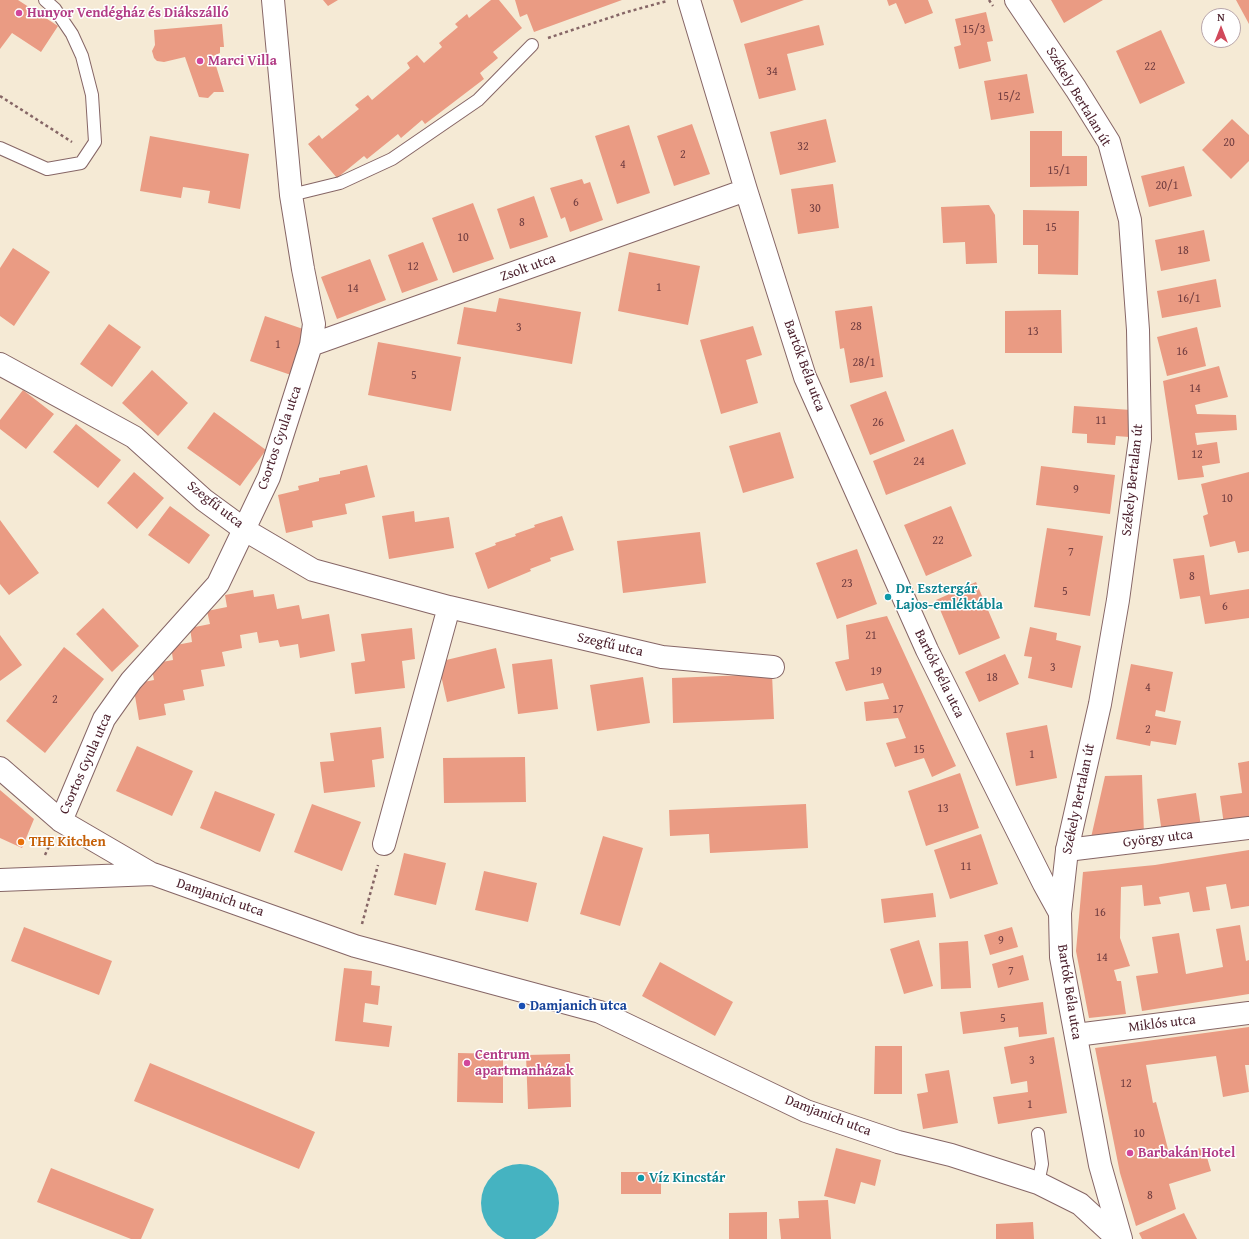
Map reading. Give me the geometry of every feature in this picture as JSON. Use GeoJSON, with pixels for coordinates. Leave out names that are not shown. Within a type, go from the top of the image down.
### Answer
{"type":"FeatureCollection","features":[{"type":"Feature","properties":{"kind":"street","name":"Csortos Gyula utca"},"geometry":{"type":"LineString","coordinates":[[61,821],[104,719],[130,681],[218,584],[246,530],[269,477],[311,345],[314,324],[291,196],[273,0]]}},
{"type":"Feature","properties":{"kind":"street","name":"Bartók Béla utca"},"geometry":{"type":"LineString","coordinates":[[689,0],[746,190],[805,377],[927,650],[1060,913],[1061,957],[1100,1165],[1121,1239]]}},
{"type":"Feature","properties":{"kind":"street","name":"Székely Bertalan út"},"geometry":{"type":"LineString","coordinates":[[1016,0],[1076,89],[1109,142],[1130,220],[1138,330],[1140,439],[1118,600],[1100,704],[1067,850],[1060,913]]}},
{"type":"Feature","properties":{"kind":"street","name":"Zsolt utca"},"geometry":{"type":"LineString","coordinates":[[311,345],[746,190]]}},
{"type":"Feature","properties":{"kind":"street","name":"Szegfű utca"},"geometry":{"type":"LineString","coordinates":[[0,364],[134,436],[204,500],[246,530],[313,570],[448,607],[662,657],[773,667]]}},
{"type":"Feature","properties":{"kind":"street"},"geometry":{"type":"LineString","coordinates":[[384,844],[448,607]]}},
{"type":"Feature","properties":{"kind":"street"},"geometry":{"type":"LineString","coordinates":[[0,768],[61,821],[153,874]]}},
{"type":"Feature","properties":{"kind":"street","name":"György utca"},"geometry":{"type":"LineString","coordinates":[[1067,850],[1249,828]]}},
{"type":"Feature","properties":{"kind":"street","name":"Damjanich utca"},"geometry":{"type":"LineString","coordinates":[[0,880],[153,874],[356,946],[600,1012],[806,1111],[898,1142],[951,1155],[1038,1183],[1080,1204],[1118,1239]]}},
{"type":"Feature","properties":{"kind":"street","name":"Miklós utca"},"geometry":{"type":"LineString","coordinates":[[1076,1035],[1249,1013]]}},
{"type":"Feature","properties":{"kind":"lane"},"geometry":{"type":"LineString","coordinates":[[0,148],[47,169],[80,163],[95,142],[92,95],[82,56],[72,34],[55,9],[46,0]]}},
{"type":"Feature","properties":{"kind":"lane"},"geometry":{"type":"LineString","coordinates":[[291,196],[340,183],[392,159],[478,100],[532,45]]}},
{"type":"Feature","properties":{"kind":"lane"},"geometry":{"type":"LineString","coordinates":[[1038,1134],[1042,1164],[1038,1183]]}},
{"type":"Feature","properties":{"kind":"path"},"geometry":{"type":"LineString","coordinates":[[989,0],[996,12]]}},
{"type":"Feature","properties":{"kind":"path"},"geometry":{"type":"LineString","coordinates":[[532,45],[553,35],[660,3]]}},
{"type":"Feature","properties":{"kind":"path"},"geometry":{"type":"LineString","coordinates":[[0,96],[75,144]]}},
{"type":"Feature","properties":{"kind":"path"},"geometry":{"type":"LineString","coordinates":[[356,946],[384,844]]}},
{"type":"Feature","properties":{"kind":"water"},"geometry":{"type":"Polygon","coordinates":[[[520,1164],[535,1167],[542,1171],[552,1181],[556,1188],[559,1203],[556,1218],[552,1225],[542,1235],[535,1239],[520,1242],[505,1239],[498,1235],[488,1225],[484,1218],[481,1203],[484,1188],[488,1181],[498,1171],[505,1167],[520,1164]]]}},
{"type":"Feature","properties":{"kind":"building","name":"Hunyor Vendégház és Diákszálló"},"geometry":{"type":"Polygon","coordinates":[[[0,0],[18,0],[58,26],[41,52],[12,33],[0,49],[0,0]]]}},
{"type":"Feature","properties":{"kind":"building"},"geometry":{"type":"Polygon","coordinates":[[[323,0],[338,0],[328,6],[323,0]]]}},
{"type":"Feature","properties":{"kind":"building"},"geometry":{"type":"Polygon","coordinates":[[[491,0],[499,0],[522,28],[493,52],[498,58],[480,73],[484,79],[425,124],[422,120],[401,138],[398,134],[367,159],[364,156],[337,178],[308,144],[319,135],[322,139],[359,109],[355,105],[368,95],[372,100],[410,68],[407,63],[417,55],[424,63],[442,47],[439,43],[458,27],[455,24],[467,14],[469,18],[491,0]]]}},
{"type":"Feature","properties":{"kind":"building"},"geometry":{"type":"Polygon","coordinates":[[[515,0],[622,0],[534,32],[527,14],[520,17],[515,0]]]}},
{"type":"Feature","properties":{"kind":"building"},"geometry":{"type":"Polygon","coordinates":[[[733,0],[804,0],[741,23],[733,0]]]}},
{"type":"Feature","properties":{"kind":"building"},"geometry":{"type":"Polygon","coordinates":[[[887,0],[928,0],[933,13],[905,24],[896,3],[889,6],[887,0]]]}},
{"type":"Feature","properties":{"kind":"building"},"geometry":{"type":"Polygon","coordinates":[[[1051,0],[1103,0],[1064,23],[1051,0]]]}},
{"type":"Feature","properties":{"kind":"building"},"geometry":{"type":"Polygon","coordinates":[[[1236,0],[1249,0],[1249,24],[1241,8],[1236,0]]]}},
{"type":"Feature","properties":{"kind":"building"},"geometry":{"type":"Polygon","coordinates":[[[986,12],[993,41],[987,42],[991,61],[959,69],[954,47],[961,45],[955,19],[986,12]]]}},
{"type":"Feature","properties":{"kind":"building","name":"Marci Villa"},"geometry":{"type":"Polygon","coordinates":[[[222,24],[224,47],[220,47],[220,53],[213,56],[224,92],[214,92],[208,98],[199,97],[185,57],[164,62],[157,61],[154,58],[152,51],[155,45],[154,30],[222,24]]]}},
{"type":"Feature","properties":{"kind":"building"},"geometry":{"type":"Polygon","coordinates":[[[819,25],[824,45],[787,54],[796,90],[759,99],[744,44],[819,25]]]}},
{"type":"Feature","properties":{"kind":"building"},"geometry":{"type":"Polygon","coordinates":[[[1161,30],[1185,83],[1140,104],[1116,51],[1161,30]]]}},
{"type":"Feature","properties":{"kind":"building"},"geometry":{"type":"Polygon","coordinates":[[[1027,74],[1034,113],[991,120],[984,81],[1027,74]]]}},
{"type":"Feature","properties":{"kind":"building"},"geometry":{"type":"Polygon","coordinates":[[[826,119],[836,162],[780,175],[770,132],[826,119]]]}},
{"type":"Feature","properties":{"kind":"building"},"geometry":{"type":"Polygon","coordinates":[[[1232,119],[1249,135],[1249,161],[1231,179],[1202,150],[1232,119]]]}},
{"type":"Feature","properties":{"kind":"building"},"geometry":{"type":"Polygon","coordinates":[[[692,124],[710,174],[674,186],[657,136],[692,124]]]}},
{"type":"Feature","properties":{"kind":"building"},"geometry":{"type":"Polygon","coordinates":[[[629,125],[650,193],[617,204],[595,136],[629,125]]]}},
{"type":"Feature","properties":{"kind":"building"},"geometry":{"type":"Polygon","coordinates":[[[1030,131],[1062,131],[1062,156],[1087,156],[1087,186],[1030,187],[1030,131]]]}},
{"type":"Feature","properties":{"kind":"building"},"geometry":{"type":"Polygon","coordinates":[[[150,136],[249,154],[240,209],[208,203],[210,191],[183,187],[181,198],[140,191],[150,136]]]}},
{"type":"Feature","properties":{"kind":"building"},"geometry":{"type":"Polygon","coordinates":[[[1184,166],[1192,196],[1149,207],[1141,176],[1184,166]]]}},
{"type":"Feature","properties":{"kind":"building"},"geometry":{"type":"Polygon","coordinates":[[[582,179],[584,184],[590,182],[603,220],[570,232],[565,217],[561,219],[550,188],[582,179]]]}},
{"type":"Feature","properties":{"kind":"building"},"geometry":{"type":"Polygon","coordinates":[[[833,184],[839,228],[798,234],[791,189],[833,184]]]}},
{"type":"Feature","properties":{"kind":"building"},"geometry":{"type":"Polygon","coordinates":[[[534,196],[548,237],[510,249],[497,209],[534,196]]]}},
{"type":"Feature","properties":{"kind":"building"},"geometry":{"type":"Polygon","coordinates":[[[473,203],[494,259],[453,273],[432,218],[473,203]]]}},
{"type":"Feature","properties":{"kind":"building"},"geometry":{"type":"Polygon","coordinates":[[[989,205],[995,215],[997,263],[966,264],[965,242],[943,243],[941,207],[989,205]]]}},
{"type":"Feature","properties":{"kind":"building"},"geometry":{"type":"Polygon","coordinates":[[[1023,210],[1079,211],[1078,275],[1038,274],[1038,245],[1023,245],[1023,210]]]}},
{"type":"Feature","properties":{"kind":"building"},"geometry":{"type":"Polygon","coordinates":[[[1204,230],[1210,261],[1161,271],[1155,240],[1204,230]]]}},
{"type":"Feature","properties":{"kind":"building"},"geometry":{"type":"Polygon","coordinates":[[[423,242],[438,280],[402,293],[388,255],[423,242]]]}},
{"type":"Feature","properties":{"kind":"building"},"geometry":{"type":"Polygon","coordinates":[[[13,248],[50,272],[14,326],[0,316],[0,268],[13,248]]]}},
{"type":"Feature","properties":{"kind":"building"},"geometry":{"type":"Polygon","coordinates":[[[629,252],[700,266],[688,325],[618,311],[629,252]]]}},
{"type":"Feature","properties":{"kind":"building"},"geometry":{"type":"Polygon","coordinates":[[[370,259],[386,300],[337,319],[321,277],[370,259]]]}},
{"type":"Feature","properties":{"kind":"building"},"geometry":{"type":"Polygon","coordinates":[[[1216,279],[1221,307],[1162,318],[1157,291],[1216,279]]]}},
{"type":"Feature","properties":{"kind":"building"},"geometry":{"type":"Polygon","coordinates":[[[499,298],[581,312],[572,364],[457,344],[464,307],[496,312],[499,298]]]}},
{"type":"Feature","properties":{"kind":"building"},"geometry":{"type":"Polygon","coordinates":[[[872,306],[883,377],[850,383],[844,348],[840,349],[835,311],[872,306]]]}},
{"type":"Feature","properties":{"kind":"building"},"geometry":{"type":"Polygon","coordinates":[[[1061,310],[1062,353],[1005,353],[1005,311],[1061,310]]]}},
{"type":"Feature","properties":{"kind":"building"},"geometry":{"type":"Polygon","coordinates":[[[265,316],[306,330],[291,375],[250,361],[265,316]]]}},
{"type":"Feature","properties":{"kind":"building"},"geometry":{"type":"Polygon","coordinates":[[[109,324],[141,347],[112,387],[80,364],[109,324]]]}},
{"type":"Feature","properties":{"kind":"building"},"geometry":{"type":"Polygon","coordinates":[[[753,326],[762,355],[746,360],[758,403],[721,414],[700,340],[753,326]]]}},
{"type":"Feature","properties":{"kind":"building"},"geometry":{"type":"Polygon","coordinates":[[[1197,327],[1206,366],[1167,376],[1157,337],[1197,327]]]}},
{"type":"Feature","properties":{"kind":"building"},"geometry":{"type":"Polygon","coordinates":[[[378,342],[461,357],[451,411],[368,395],[378,342]]]}},
{"type":"Feature","properties":{"kind":"building"},"geometry":{"type":"Polygon","coordinates":[[[1219,366],[1228,397],[1195,405],[1197,414],[1236,415],[1237,430],[1195,433],[1197,445],[1217,442],[1220,463],[1202,466],[1204,477],[1178,480],[1163,381],[1219,366]]]}},
{"type":"Feature","properties":{"kind":"building"},"geometry":{"type":"Polygon","coordinates":[[[152,370],[188,403],[158,436],[122,403],[152,370]]]}},
{"type":"Feature","properties":{"kind":"building"},"geometry":{"type":"Polygon","coordinates":[[[23,390],[54,414],[26,449],[0,429],[0,420],[23,390]]]}},
{"type":"Feature","properties":{"kind":"building"},"geometry":{"type":"Polygon","coordinates":[[[886,391],[905,441],[870,455],[850,405],[886,391]]]}},
{"type":"Feature","properties":{"kind":"building"},"geometry":{"type":"Polygon","coordinates":[[[1074,406],[1131,410],[1129,437],[1116,436],[1115,445],[1087,443],[1087,434],[1072,433],[1074,406]]]}},
{"type":"Feature","properties":{"kind":"building"},"geometry":{"type":"Polygon","coordinates":[[[214,412],[266,450],[240,486],[187,448],[214,412]]]}},
{"type":"Feature","properties":{"kind":"building"},"geometry":{"type":"Polygon","coordinates":[[[76,424],[121,460],[98,488],[53,452],[76,424]]]}},
{"type":"Feature","properties":{"kind":"building"},"geometry":{"type":"Polygon","coordinates":[[[953,429],[966,464],[886,495],[873,461],[953,429]]]}},
{"type":"Feature","properties":{"kind":"building"},"geometry":{"type":"Polygon","coordinates":[[[780,432],[794,478],[743,493],[729,446],[780,432]]]}},
{"type":"Feature","properties":{"kind":"building"},"geometry":{"type":"Polygon","coordinates":[[[367,465],[375,497],[345,504],[347,514],[312,521],[313,527],[286,533],[278,495],[299,490],[298,486],[319,481],[319,478],[340,474],[340,471],[367,465]]]}},
{"type":"Feature","properties":{"kind":"building"},"geometry":{"type":"Polygon","coordinates":[[[1041,466],[1115,475],[1110,514],[1036,505],[1041,466]]]}},
{"type":"Feature","properties":{"kind":"building"},"geometry":{"type":"Polygon","coordinates":[[[134,472],[164,498],[137,529],[107,503],[134,472]]]}},
{"type":"Feature","properties":{"kind":"building"},"geometry":{"type":"Polygon","coordinates":[[[1249,472],[1249,551],[1238,553],[1235,541],[1210,547],[1203,516],[1208,514],[1201,484],[1249,472]]]}},
{"type":"Feature","properties":{"kind":"building"},"geometry":{"type":"Polygon","coordinates":[[[170,506],[210,535],[189,564],[148,535],[170,506]]]}},
{"type":"Feature","properties":{"kind":"building"},"geometry":{"type":"Polygon","coordinates":[[[951,506],[972,556],[926,576],[904,525],[951,506]]]}},
{"type":"Feature","properties":{"kind":"building"},"geometry":{"type":"Polygon","coordinates":[[[414,511],[415,522],[449,517],[454,548],[389,559],[382,516],[414,511]]]}},
{"type":"Feature","properties":{"kind":"building"},"geometry":{"type":"Polygon","coordinates":[[[562,516],[574,550],[550,558],[551,561],[530,569],[531,571],[488,589],[475,553],[496,545],[495,543],[516,536],[515,534],[535,527],[534,525],[562,516]]]}},
{"type":"Feature","properties":{"kind":"building"},"geometry":{"type":"Polygon","coordinates":[[[0,520],[39,573],[9,595],[0,584],[0,520]]]}},
{"type":"Feature","properties":{"kind":"building"},"geometry":{"type":"Polygon","coordinates":[[[1047,528],[1103,536],[1090,616],[1034,607],[1047,528]]]}},
{"type":"Feature","properties":{"kind":"building"},"geometry":{"type":"Polygon","coordinates":[[[700,532],[706,583],[623,593],[617,541],[700,532]]]}},
{"type":"Feature","properties":{"kind":"building"},"geometry":{"type":"Polygon","coordinates":[[[857,549],[877,604],[837,619],[816,563],[857,549]]]}},
{"type":"Feature","properties":{"kind":"building"},"geometry":{"type":"Polygon","coordinates":[[[1204,555],[1210,595],[1249,589],[1249,618],[1205,624],[1200,596],[1180,599],[1173,559],[1204,555]]]}},
{"type":"Feature","properties":{"kind":"building"},"geometry":{"type":"Polygon","coordinates":[[[976,582],[1000,638],[959,655],[936,600],[976,582]]]}},
{"type":"Feature","properties":{"kind":"building"},"geometry":{"type":"Polygon","coordinates":[[[253,590],[254,597],[274,594],[277,609],[299,605],[302,619],[329,614],[335,651],[300,658],[298,644],[280,647],[278,640],[259,643],[257,632],[240,635],[242,648],[222,652],[225,666],[201,670],[204,686],[183,690],[185,700],[164,704],[166,715],[139,720],[133,684],[154,680],[151,664],[173,660],[171,646],[192,642],[190,628],[210,624],[207,611],[227,607],[225,595],[253,590]]]}},
{"type":"Feature","properties":{"kind":"building"},"geometry":{"type":"Polygon","coordinates":[[[103,608],[139,646],[112,672],[76,634],[103,608]]]}},
{"type":"Feature","properties":{"kind":"building"},"geometry":{"type":"Polygon","coordinates":[[[887,616],[956,766],[932,777],[924,758],[895,767],[886,743],[906,738],[898,718],[866,721],[864,702],[889,699],[883,683],[846,691],[835,662],[849,659],[846,625],[887,616]]]}},
{"type":"Feature","properties":{"kind":"building"},"geometry":{"type":"Polygon","coordinates":[[[1030,627],[1057,633],[1056,640],[1081,646],[1072,688],[1028,678],[1032,657],[1024,656],[1030,627]]]}},
{"type":"Feature","properties":{"kind":"building"},"geometry":{"type":"Polygon","coordinates":[[[412,628],[415,659],[402,661],[405,688],[355,694],[351,663],[365,661],[361,634],[412,628]]]}},
{"type":"Feature","properties":{"kind":"building"},"geometry":{"type":"Polygon","coordinates":[[[0,635],[22,665],[0,681],[0,635]]]}},
{"type":"Feature","properties":{"kind":"building"},"geometry":{"type":"Polygon","coordinates":[[[64,647],[104,679],[45,753],[6,721],[64,647]]]}},
{"type":"Feature","properties":{"kind":"building"},"geometry":{"type":"Polygon","coordinates":[[[496,648],[505,688],[447,702],[438,662],[496,648]]]}},
{"type":"Feature","properties":{"kind":"building"},"geometry":{"type":"Polygon","coordinates":[[[1005,654],[1019,684],[979,702],[965,672],[1005,654]]]}},
{"type":"Feature","properties":{"kind":"building"},"geometry":{"type":"Polygon","coordinates":[[[552,659],[558,709],[518,714],[512,664],[552,659]]]}},
{"type":"Feature","properties":{"kind":"building"},"geometry":{"type":"Polygon","coordinates":[[[1131,664],[1173,672],[1165,712],[1156,710],[1155,716],[1181,721],[1176,745],[1151,741],[1150,746],[1116,739],[1131,664]]]}},
{"type":"Feature","properties":{"kind":"building"},"geometry":{"type":"Polygon","coordinates":[[[772,674],[774,719],[673,723],[672,678],[772,674]]]}},
{"type":"Feature","properties":{"kind":"building"},"geometry":{"type":"Polygon","coordinates":[[[643,677],[650,723],[597,731],[590,685],[643,677]]]}},
{"type":"Feature","properties":{"kind":"building"},"geometry":{"type":"Polygon","coordinates":[[[1047,725],[1057,778],[1016,786],[1006,733],[1047,725]]]}},
{"type":"Feature","properties":{"kind":"building"},"geometry":{"type":"Polygon","coordinates":[[[381,727],[384,758],[372,760],[375,787],[324,793],[320,762],[334,761],[330,733],[381,727]]]}},
{"type":"Feature","properties":{"kind":"building"},"geometry":{"type":"Polygon","coordinates":[[[137,746],[193,771],[172,816],[116,791],[137,746]]]}},
{"type":"Feature","properties":{"kind":"building"},"geometry":{"type":"Polygon","coordinates":[[[525,757],[526,802],[444,803],[443,758],[525,757]]]}},
{"type":"Feature","properties":{"kind":"building"},"geometry":{"type":"Polygon","coordinates":[[[1249,761],[1249,821],[1224,825],[1220,796],[1242,793],[1238,763],[1249,761]]]}},
{"type":"Feature","properties":{"kind":"building"},"geometry":{"type":"Polygon","coordinates":[[[960,773],[979,828],[926,846],[908,791],[960,773]]]}},
{"type":"Feature","properties":{"kind":"building"},"geometry":{"type":"Polygon","coordinates":[[[1142,775],[1144,835],[1090,842],[1105,776],[1142,775]]]}},
{"type":"Feature","properties":{"kind":"building"},"geometry":{"type":"Polygon","coordinates":[[[0,790],[34,819],[22,848],[0,838],[0,790]]]}},
{"type":"Feature","properties":{"kind":"building"},"geometry":{"type":"Polygon","coordinates":[[[215,791],[275,814],[260,852],[200,828],[215,791]]]}},
{"type":"Feature","properties":{"kind":"building"},"geometry":{"type":"Polygon","coordinates":[[[1196,793],[1201,827],[1162,833],[1157,799],[1196,793]]]}},
{"type":"Feature","properties":{"kind":"building"},"geometry":{"type":"Polygon","coordinates":[[[312,804],[361,822],[342,871],[294,852],[312,804]]]}},
{"type":"Feature","properties":{"kind":"building"},"geometry":{"type":"Polygon","coordinates":[[[806,804],[808,848],[710,853],[709,834],[670,836],[669,810],[806,804]]]}},
{"type":"Feature","properties":{"kind":"building"},"geometry":{"type":"Polygon","coordinates":[[[981,834],[998,884],[950,899],[934,850],[981,834]]]}},
{"type":"Feature","properties":{"kind":"building"},"geometry":{"type":"Polygon","coordinates":[[[603,836],[643,848],[620,926],[580,914],[603,836]]]}},
{"type":"Feature","properties":{"kind":"building"},"geometry":{"type":"Polygon","coordinates":[[[1249,850],[1249,906],[1231,909],[1226,884],[1206,887],[1210,910],[1193,912],[1189,892],[1159,897],[1161,904],[1144,906],[1142,885],[1121,887],[1120,938],[1130,966],[1114,970],[1117,981],[1121,981],[1126,1014],[1089,1018],[1076,951],[1083,872],[1155,865],[1249,850]]]}},
{"type":"Feature","properties":{"kind":"building"},"geometry":{"type":"Polygon","coordinates":[[[404,853],[446,863],[436,905],[394,895],[404,853]]]}},
{"type":"Feature","properties":{"kind":"building"},"geometry":{"type":"Polygon","coordinates":[[[484,871],[537,883],[528,922],[475,910],[484,871]]]}},
{"type":"Feature","properties":{"kind":"building"},"geometry":{"type":"Polygon","coordinates":[[[933,893],[936,917],[884,923],[881,899],[933,893]]]}},
{"type":"Feature","properties":{"kind":"building"},"geometry":{"type":"Polygon","coordinates":[[[1240,925],[1246,961],[1249,960],[1249,994],[1142,1011],[1136,976],[1158,973],[1152,937],[1179,933],[1186,974],[1223,967],[1216,929],[1240,925]]]}},
{"type":"Feature","properties":{"kind":"building"},"geometry":{"type":"Polygon","coordinates":[[[24,927],[112,961],[99,995],[11,961],[24,927]]]}},
{"type":"Feature","properties":{"kind":"building"},"geometry":{"type":"Polygon","coordinates":[[[1012,927],[1018,947],[990,955],[984,935],[1012,927]]]}},
{"type":"Feature","properties":{"kind":"building"},"geometry":{"type":"Polygon","coordinates":[[[919,940],[933,986],[904,994],[890,949],[919,940]]]}},
{"type":"Feature","properties":{"kind":"building"},"geometry":{"type":"Polygon","coordinates":[[[968,941],[971,988],[941,989],[939,943],[968,941]]]}},
{"type":"Feature","properties":{"kind":"building"},"geometry":{"type":"Polygon","coordinates":[[[1023,955],[1029,980],[998,988],[992,964],[1023,955]]]}},
{"type":"Feature","properties":{"kind":"building"},"geometry":{"type":"Polygon","coordinates":[[[660,962],[733,1002],[715,1036],[642,996],[660,962]]]}},
{"type":"Feature","properties":{"kind":"building"},"geometry":{"type":"Polygon","coordinates":[[[344,968],[372,971],[371,985],[380,986],[378,1005],[365,1003],[363,1022],[392,1026],[389,1047],[335,1041],[344,968]]]}},
{"type":"Feature","properties":{"kind":"building"},"geometry":{"type":"Polygon","coordinates":[[[1043,1002],[1047,1034],[1019,1037],[1018,1027],[963,1034],[960,1012],[1043,1002]]]}},
{"type":"Feature","properties":{"kind":"building"},"geometry":{"type":"Polygon","coordinates":[[[1249,1027],[1249,1065],[1245,1065],[1249,1092],[1223,1097],[1216,1056],[1146,1065],[1153,1103],[1156,1102],[1170,1157],[1204,1147],[1211,1171],[1169,1184],[1176,1209],[1136,1226],[1120,1173],[1095,1048],[1249,1027]]]}},
{"type":"Feature","properties":{"kind":"building"},"geometry":{"type":"Polygon","coordinates":[[[1054,1037],[1067,1113],[998,1124],[993,1097],[1028,1092],[1027,1081],[1011,1084],[1004,1047],[1054,1037]]]}},
{"type":"Feature","properties":{"kind":"building"},"geometry":{"type":"Polygon","coordinates":[[[875,1046],[902,1046],[902,1094],[874,1094],[875,1046]]]}},
{"type":"Feature","properties":{"kind":"building"},"geometry":{"type":"Polygon","coordinates":[[[458,1053],[503,1054],[503,1103],[457,1102],[458,1053]]]}},
{"type":"Feature","properties":{"kind":"building"},"geometry":{"type":"Polygon","coordinates":[[[570,1054],[571,1107],[528,1109],[526,1055],[570,1054]]]}},
{"type":"Feature","properties":{"kind":"building"},"geometry":{"type":"Polygon","coordinates":[[[150,1063],[315,1132],[299,1169],[134,1101],[150,1063]]]}},
{"type":"Feature","properties":{"kind":"building"},"geometry":{"type":"Polygon","coordinates":[[[949,1070],[958,1123],[923,1129],[917,1094],[928,1092],[925,1074],[949,1070]]]}},
{"type":"Feature","properties":{"kind":"building"},"geometry":{"type":"Polygon","coordinates":[[[836,1148],[881,1160],[875,1186],[861,1182],[855,1204],[824,1196],[836,1148]]]}},
{"type":"Feature","properties":{"kind":"building"},"geometry":{"type":"Polygon","coordinates":[[[51,1168],[154,1209],[141,1239],[131,1239],[37,1202],[51,1168]]]}},
{"type":"Feature","properties":{"kind":"building","name":"Víz Kincstár"},"geometry":{"type":"Polygon","coordinates":[[[621,1172],[661,1172],[661,1194],[621,1194],[621,1172]]]}},
{"type":"Feature","properties":{"kind":"building"},"geometry":{"type":"Polygon","coordinates":[[[828,1200],[831,1239],[781,1239],[779,1219],[799,1218],[798,1201],[828,1200]]]}},
{"type":"Feature","properties":{"kind":"building"},"geometry":{"type":"Polygon","coordinates":[[[767,1212],[767,1239],[729,1239],[729,1213],[767,1212]]]}},
{"type":"Feature","properties":{"kind":"building"},"geometry":{"type":"Polygon","coordinates":[[[1184,1213],[1197,1239],[1142,1239],[1139,1233],[1184,1213]]]}},
{"type":"Feature","properties":{"kind":"building"},"geometry":{"type":"Polygon","coordinates":[[[1033,1222],[1034,1239],[996,1239],[996,1224],[1033,1222]]]}},
{"type":"Feature","properties":{"kind":"place","name":"Hunyor Vendégház és Diákszálló"},"geometry":{"type":"Point","coordinates":[19,13]}},
{"type":"Feature","properties":{"kind":"place","name":"Marci Villa"},"geometry":{"type":"Point","coordinates":[200,61]}},
{"type":"Feature","properties":{"kind":"place","name":"Dr. Esztergár Lajos-emléktábla"},"geometry":{"type":"Point","coordinates":[888,597]}},
{"type":"Feature","properties":{"kind":"place","name":"THE Kitchen"},"geometry":{"type":"Point","coordinates":[21,842]}},
{"type":"Feature","properties":{"kind":"place","name":"Damjanich utca"},"geometry":{"type":"Point","coordinates":[522,1006]}},
{"type":"Feature","properties":{"kind":"place","name":"Centrum apartmanházak"},"geometry":{"type":"Point","coordinates":[467,1063]}},
{"type":"Feature","properties":{"kind":"place","name":"Barbakán Hotel"},"geometry":{"type":"Point","coordinates":[1130,1153]}},
{"type":"Feature","properties":{"kind":"place","name":"Víz Kincstár"},"geometry":{"type":"Point","coordinates":[641,1178]}}]}
